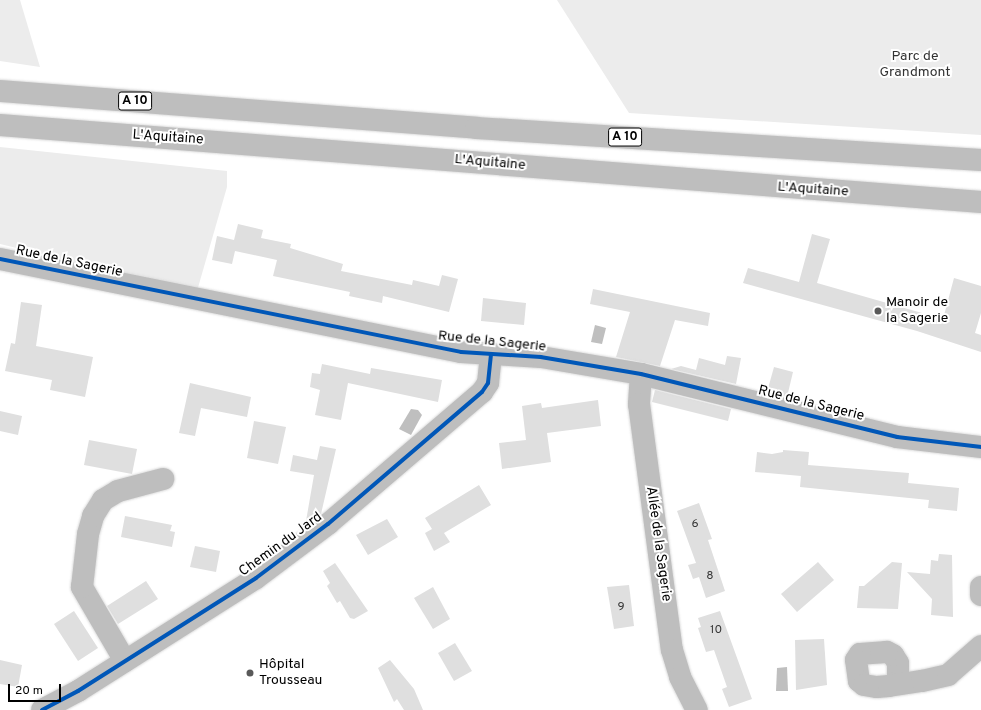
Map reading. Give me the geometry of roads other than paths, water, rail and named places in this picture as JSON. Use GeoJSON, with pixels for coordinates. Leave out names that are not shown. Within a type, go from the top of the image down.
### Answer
{"type":"FeatureCollection","features":[{"type":"Feature","properties":{"kind":"main road","name":"A 10"},"geometry":{"type":"LineString","coordinates":[[0,91],[476,128],[981,160]]}},
{"type":"Feature","properties":{"kind":"main road","name":"L'Aquitaine"},"geometry":{"type":"LineString","coordinates":[[0,125],[981,202]]}},
{"type":"Feature","properties":{"kind":"main road","name":"Rue de la Sagerie"},"geometry":{"type":"LineString","coordinates":[[0,259],[398,341],[491,355],[541,357],[641,374],[897,437],[981,447]]}},
{"type":"Feature","properties":{"kind":"main road","name":"Chemin du Jard"},"geometry":{"type":"LineString","coordinates":[[42,710],[125,661],[256,578],[328,524],[482,392],[488,383],[491,355]]}},
{"type":"Feature","properties":{"kind":"main road","name":"Allée de la Sagerie"},"geometry":{"type":"LineString","coordinates":[[641,374],[639,404],[672,650],[680,677],[697,710]]}},
{"type":"Feature","properties":{"kind":"main road"},"geometry":{"type":"LineString","coordinates":[[125,661],[82,587],[88,534],[93,516],[103,500],[118,491],[163,479]]}},
{"type":"Feature","properties":{"kind":"main road"},"geometry":{"type":"LineString","coordinates":[[981,587],[981,595]]}},
{"type":"Feature","properties":{"kind":"main road"},"geometry":{"type":"LineString","coordinates":[[898,684],[948,675],[981,646]]}},
{"type":"Feature","properties":{"kind":"place","name":"Manoir de la Sagerie"},"geometry":{"type":"Point","coordinates":[878,311]}},
{"type":"Feature","properties":{"kind":"place","name":"Hôpital Trousseau"},"geometry":{"type":"Point","coordinates":[250,673]}},
{"type":"Feature","properties":{"kind":"park label","name":"Parc de Grandmont"},"geometry":{"type":"Point","coordinates":[915,66]}}]}
